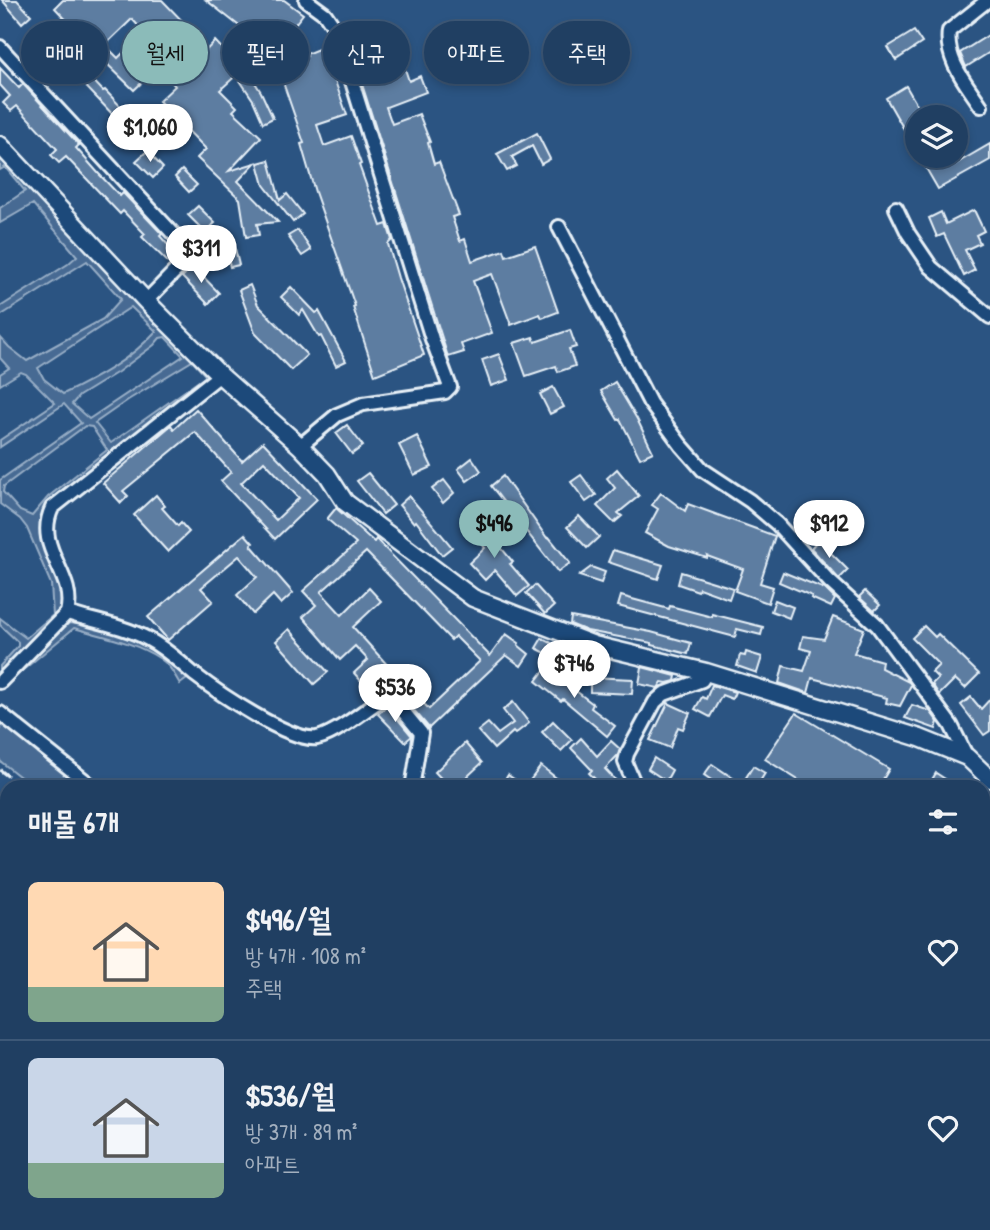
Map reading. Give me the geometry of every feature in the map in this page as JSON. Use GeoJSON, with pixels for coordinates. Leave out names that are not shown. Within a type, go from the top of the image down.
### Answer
{"type":"FeatureCollection","features":[{"type":"Feature","properties":{"kind":"street"},"geometry":{"type":"LineString","coordinates":[[300,446],[337,415],[363,404],[445,392],[450,387],[432,339],[336,30],[325,15],[306,0]]}},
{"type":"Feature","properties":{"kind":"street"},"geometry":{"type":"LineString","coordinates":[[981,106],[955,65],[947,42],[949,31],[988,0]]}},
{"type":"Feature","properties":{"kind":"street"},"geometry":{"type":"LineString","coordinates":[[0,47],[192,254],[146,301]]}},
{"type":"Feature","properties":{"kind":"street"},"geometry":{"type":"LineString","coordinates":[[0,145],[146,301],[220,375],[300,446],[327,474],[345,502],[473,598],[594,645],[706,672],[920,738],[967,757]]}},
{"type":"Feature","properties":{"kind":"street"},"geometry":{"type":"LineString","coordinates":[[896,208],[908,233],[931,267],[990,317]]}},
{"type":"Feature","properties":{"kind":"street"},"geometry":{"type":"LineString","coordinates":[[559,228],[650,403],[681,445],[703,470],[750,501],[777,524],[829,581],[877,625],[951,724],[967,757],[990,779]]}},
{"type":"Feature","properties":{"kind":"street"},"geometry":{"type":"LineString","coordinates":[[0,682],[67,613],[70,603],[46,533],[47,518],[52,508],[220,375]]}},
{"type":"Feature","properties":{"kind":"street"},"geometry":{"type":"LineString","coordinates":[[67,613],[148,639],[169,651],[193,674],[227,697],[295,735],[317,738],[333,732],[393,690],[421,733],[413,780]]}},
{"type":"Feature","properties":{"kind":"street"},"geometry":{"type":"LineString","coordinates":[[632,780],[625,762],[627,754],[655,702],[664,694],[702,680],[706,672]]}},
{"type":"Feature","properties":{"kind":"street"},"geometry":{"type":"LineString","coordinates":[[0,713],[84,780]]}},
{"type":"Feature","properties":{"kind":"shaded area"},"geometry":{"type":"Polygon","coordinates":[[[0,152],[214,374],[59,493],[50,504],[43,516],[42,525],[60,580],[63,602],[61,613],[0,675],[0,666],[18,646],[18,642],[0,625],[0,618],[26,638],[53,615],[51,584],[27,528],[0,504],[0,480],[81,423],[64,404],[0,447],[0,440],[55,403],[21,372],[0,385],[0,374],[9,368],[0,358],[0,337],[27,361],[103,319],[121,299],[87,261],[0,316],[0,307],[77,256],[33,204],[0,223],[0,208],[25,191],[5,167],[0,170],[0,152]],[[131,307],[38,368],[44,379],[63,394],[112,367],[135,351],[156,331],[131,307]],[[165,337],[160,338],[118,372],[79,396],[72,404],[89,419],[183,356],[165,337]],[[192,361],[95,423],[111,443],[206,376],[192,361]],[[85,426],[4,486],[3,492],[20,511],[32,516],[48,497],[107,450],[92,427],[85,426]]]}},
{"type":"Feature","properties":{"kind":"shaded area"},"geometry":{"type":"Polygon","coordinates":[[[69,623],[102,628],[135,639],[160,652],[191,676],[180,684],[166,663],[150,652],[74,628],[0,689],[69,623]]]}},
{"type":"Feature","properties":{"kind":"shaded area"},"geometry":{"type":"Polygon","coordinates":[[[0,720],[75,780],[24,780],[0,761],[0,720]]]}},
{"type":"Feature","properties":{"kind":"building"},"geometry":{"type":"Polygon","coordinates":[[[2,0],[17,0],[31,15],[21,22],[2,0]]]}},
{"type":"Feature","properties":{"kind":"building"},"geometry":{"type":"Polygon","coordinates":[[[63,0],[162,0],[182,21],[122,21],[122,29],[108,42],[108,21],[67,21],[55,8],[63,0]]]}},
{"type":"Feature","properties":{"kind":"building"},"geometry":{"type":"Polygon","coordinates":[[[206,0],[284,0],[303,14],[297,21],[233,21],[206,0]]]}},
{"type":"Feature","properties":{"kind":"building"},"geometry":{"type":"Polygon","coordinates":[[[914,31],[922,43],[896,60],[888,47],[914,31]]]}},
{"type":"Feature","properties":{"kind":"building"},"geometry":{"type":"Polygon","coordinates":[[[990,34],[990,52],[966,67],[960,53],[990,34]]]}},
{"type":"Feature","properties":{"kind":"building"},"geometry":{"type":"Polygon","coordinates":[[[215,41],[222,49],[222,84],[227,84],[220,90],[237,107],[233,111],[261,137],[229,171],[255,163],[238,181],[278,222],[257,224],[259,235],[246,237],[240,199],[197,158],[206,149],[159,101],[175,86],[173,84],[208,84],[208,48],[215,41]]]}},
{"type":"Feature","properties":{"kind":"building"},"geometry":{"type":"Polygon","coordinates":[[[323,47],[323,84],[336,84],[347,115],[317,125],[324,146],[351,136],[381,226],[387,224],[392,240],[388,244],[424,355],[375,375],[353,307],[355,306],[315,192],[301,144],[304,143],[284,84],[309,84],[309,53],[323,47]]]}},
{"type":"Feature","properties":{"kind":"building"},"geometry":{"type":"Polygon","coordinates":[[[108,48],[118,58],[122,54],[122,78],[108,65],[108,48]]]}},
{"type":"Feature","properties":{"kind":"building"},"geometry":{"type":"Polygon","coordinates":[[[0,68],[19,88],[23,84],[79,145],[76,148],[99,174],[120,196],[123,193],[162,234],[160,236],[178,256],[170,264],[142,237],[145,234],[123,211],[120,214],[66,157],[59,163],[51,155],[57,149],[17,106],[11,111],[3,103],[10,96],[0,85],[0,68]]]}},
{"type":"Feature","properties":{"kind":"building"},"geometry":{"type":"Polygon","coordinates":[[[420,76],[426,92],[386,107],[392,124],[419,114],[430,142],[428,143],[434,164],[439,162],[459,215],[452,217],[460,241],[465,239],[472,261],[504,250],[506,256],[535,246],[558,312],[542,318],[540,314],[511,325],[492,274],[473,281],[492,333],[461,344],[464,352],[448,357],[362,84],[410,84],[410,81],[420,76]]]}},
{"type":"Feature","properties":{"kind":"building"},"geometry":{"type":"Polygon","coordinates":[[[84,84],[96,84],[105,90],[125,111],[117,119],[84,84]]]}},
{"type":"Feature","properties":{"kind":"building"},"geometry":{"type":"Polygon","coordinates":[[[128,84],[140,84],[134,90],[128,84]]]}},
{"type":"Feature","properties":{"kind":"building"},"geometry":{"type":"Polygon","coordinates":[[[242,84],[256,84],[273,118],[263,123],[242,84]]]}},
{"type":"Feature","properties":{"kind":"building"},"geometry":{"type":"Polygon","coordinates":[[[906,86],[917,105],[905,105],[905,131],[886,98],[906,86]]]}},
{"type":"Feature","properties":{"kind":"building"},"geometry":{"type":"Polygon","coordinates":[[[537,133],[550,159],[541,164],[532,146],[512,157],[517,166],[507,171],[497,154],[537,133]]]}},
{"type":"Feature","properties":{"kind":"building"},"geometry":{"type":"Polygon","coordinates":[[[990,144],[990,160],[938,189],[926,168],[968,168],[968,157],[990,144]]]}},
{"type":"Feature","properties":{"kind":"building"},"geometry":{"type":"Polygon","coordinates":[[[147,151],[163,168],[153,178],[136,161],[147,151]]]}},
{"type":"Feature","properties":{"kind":"building"},"geometry":{"type":"Polygon","coordinates":[[[269,160],[280,200],[287,194],[303,214],[293,222],[264,185],[258,163],[269,160]]]}},
{"type":"Feature","properties":{"kind":"building"},"geometry":{"type":"Polygon","coordinates":[[[182,170],[197,185],[189,192],[175,177],[182,170]]]}},
{"type":"Feature","properties":{"kind":"building"},"geometry":{"type":"Polygon","coordinates":[[[198,206],[215,223],[205,232],[188,215],[198,206]]]}},
{"type":"Feature","properties":{"kind":"building"},"geometry":{"type":"Polygon","coordinates":[[[974,210],[984,231],[976,235],[980,243],[965,250],[975,270],[964,276],[944,234],[937,237],[929,218],[941,212],[946,224],[974,210]]]}},
{"type":"Feature","properties":{"kind":"building"},"geometry":{"type":"Polygon","coordinates":[[[298,230],[311,250],[302,256],[288,236],[298,230]]]}},
{"type":"Feature","properties":{"kind":"building"},"geometry":{"type":"Polygon","coordinates":[[[233,240],[239,265],[230,267],[224,242],[233,240]]]}},
{"type":"Feature","properties":{"kind":"building"},"geometry":{"type":"Polygon","coordinates":[[[193,266],[219,293],[208,304],[182,277],[193,266]]]}},
{"type":"Feature","properties":{"kind":"building"},"geometry":{"type":"Polygon","coordinates":[[[250,285],[258,305],[307,355],[291,370],[255,333],[239,290],[250,285]]]}},
{"type":"Feature","properties":{"kind":"building"},"geometry":{"type":"Polygon","coordinates":[[[291,287],[316,313],[319,311],[346,361],[336,366],[321,336],[319,337],[303,310],[299,315],[281,297],[291,287]]]}},
{"type":"Feature","properties":{"kind":"building"},"geometry":{"type":"Polygon","coordinates":[[[570,330],[576,347],[569,349],[575,366],[558,372],[556,366],[526,376],[514,343],[533,337],[535,342],[570,330]]]}},
{"type":"Feature","properties":{"kind":"building"},"geometry":{"type":"Polygon","coordinates":[[[499,354],[509,380],[491,386],[482,360],[499,354]]]}},
{"type":"Feature","properties":{"kind":"building"},"geometry":{"type":"Polygon","coordinates":[[[615,382],[653,452],[640,458],[620,419],[618,420],[601,391],[615,382]]]}},
{"type":"Feature","properties":{"kind":"building"},"geometry":{"type":"Polygon","coordinates":[[[553,387],[564,407],[550,414],[540,394],[553,387]]]}},
{"type":"Feature","properties":{"kind":"building"},"geometry":{"type":"Polygon","coordinates":[[[196,409],[242,461],[263,442],[317,499],[275,539],[221,481],[231,472],[195,432],[123,491],[128,496],[121,503],[103,483],[171,425],[174,429],[196,409]],[[264,461],[241,483],[276,520],[299,498],[264,461]]]}},
{"type":"Feature","properties":{"kind":"building"},"geometry":{"type":"Polygon","coordinates":[[[347,425],[363,446],[352,454],[336,433],[347,425]]]}},
{"type":"Feature","properties":{"kind":"building"},"geometry":{"type":"Polygon","coordinates":[[[417,436],[432,467],[414,475],[399,445],[417,436]]]}},
{"type":"Feature","properties":{"kind":"building"},"geometry":{"type":"Polygon","coordinates":[[[472,458],[481,471],[467,481],[458,469],[472,458]]]}},
{"type":"Feature","properties":{"kind":"building"},"geometry":{"type":"Polygon","coordinates":[[[617,469],[639,496],[618,513],[622,516],[614,523],[597,506],[615,488],[607,478],[617,469]]]}},
{"type":"Feature","properties":{"kind":"building"},"geometry":{"type":"Polygon","coordinates":[[[368,473],[394,505],[383,514],[357,481],[368,473]]]}},
{"type":"Feature","properties":{"kind":"building"},"geometry":{"type":"Polygon","coordinates":[[[581,475],[596,495],[586,502],[571,482],[581,475]]]}},
{"type":"Feature","properties":{"kind":"building"},"geometry":{"type":"Polygon","coordinates":[[[503,476],[547,538],[549,537],[570,563],[558,572],[491,486],[503,476]]]}},
{"type":"Feature","properties":{"kind":"building"},"geometry":{"type":"Polygon","coordinates":[[[444,480],[454,493],[443,503],[432,489],[444,480]]]}},
{"type":"Feature","properties":{"kind":"building"},"geometry":{"type":"Polygon","coordinates":[[[661,493],[685,511],[688,504],[775,536],[760,583],[773,587],[768,603],[735,591],[743,569],[669,546],[645,533],[658,509],[652,505],[661,493]]]}},
{"type":"Feature","properties":{"kind":"building"},"geometry":{"type":"Polygon","coordinates":[[[156,495],[165,506],[162,508],[178,526],[181,523],[189,532],[168,552],[134,515],[156,495]]]}},
{"type":"Feature","properties":{"kind":"building"},"geometry":{"type":"Polygon","coordinates":[[[409,496],[452,547],[442,555],[416,521],[414,523],[399,505],[409,496]]]}},
{"type":"Feature","properties":{"kind":"building"},"geometry":{"type":"Polygon","coordinates":[[[336,508],[374,542],[376,539],[490,656],[506,634],[519,643],[529,654],[521,666],[506,655],[429,728],[401,695],[407,686],[429,709],[480,661],[455,636],[451,640],[366,552],[321,592],[342,615],[369,588],[381,601],[353,627],[400,679],[389,682],[385,678],[370,691],[354,673],[368,660],[355,646],[340,660],[303,617],[316,605],[303,591],[356,544],[327,519],[336,508]]]}},
{"type":"Feature","properties":{"kind":"building"},"geometry":{"type":"Polygon","coordinates":[[[470,514],[491,541],[494,539],[513,562],[510,564],[529,586],[517,596],[495,570],[485,580],[469,563],[485,548],[463,520],[470,514]]]}},
{"type":"Feature","properties":{"kind":"building"},"geometry":{"type":"Polygon","coordinates":[[[579,516],[599,537],[587,548],[567,527],[579,516]]]}},
{"type":"Feature","properties":{"kind":"building"},"geometry":{"type":"Polygon","coordinates":[[[245,534],[253,543],[251,545],[293,593],[281,604],[273,595],[253,614],[237,595],[257,577],[239,556],[201,588],[213,601],[168,640],[148,617],[245,534]]]}},
{"type":"Feature","properties":{"kind":"building"},"geometry":{"type":"Polygon","coordinates":[[[818,540],[848,570],[839,579],[811,548],[818,540]]]}},
{"type":"Feature","properties":{"kind":"building"},"geometry":{"type":"Polygon","coordinates":[[[613,550],[663,565],[658,579],[608,562],[613,550]]]}},
{"type":"Feature","properties":{"kind":"building"},"geometry":{"type":"Polygon","coordinates":[[[591,567],[605,572],[601,583],[579,576],[591,567]]]}},
{"type":"Feature","properties":{"kind":"building"},"geometry":{"type":"Polygon","coordinates":[[[681,572],[733,588],[729,599],[678,584],[681,572]]]}},
{"type":"Feature","properties":{"kind":"building"},"geometry":{"type":"Polygon","coordinates":[[[783,572],[825,589],[835,599],[831,607],[779,582],[783,572]]]}},
{"type":"Feature","properties":{"kind":"building"},"geometry":{"type":"Polygon","coordinates":[[[535,585],[554,606],[545,614],[526,593],[535,585]]]}},
{"type":"Feature","properties":{"kind":"building"},"geometry":{"type":"Polygon","coordinates":[[[865,591],[880,605],[874,611],[859,597],[865,591]]]}},
{"type":"Feature","properties":{"kind":"building"},"geometry":{"type":"Polygon","coordinates":[[[621,596],[669,609],[670,606],[712,617],[712,614],[763,627],[761,635],[737,629],[735,637],[618,606],[621,596]]]}},
{"type":"Feature","properties":{"kind":"building"},"geometry":{"type":"Polygon","coordinates":[[[775,600],[793,607],[789,618],[771,611],[775,600]]]}},
{"type":"Feature","properties":{"kind":"building"},"geometry":{"type":"Polygon","coordinates":[[[571,617],[651,632],[691,643],[688,654],[652,643],[587,631],[570,624],[571,617]]]}},
{"type":"Feature","properties":{"kind":"building"},"geometry":{"type":"Polygon","coordinates":[[[833,617],[864,629],[854,653],[882,661],[881,668],[909,682],[911,685],[900,706],[886,703],[887,698],[812,678],[808,693],[779,683],[783,666],[804,671],[811,651],[800,648],[803,636],[824,639],[833,617]]]}},
{"type":"Feature","properties":{"kind":"building"},"geometry":{"type":"Polygon","coordinates":[[[924,626],[935,637],[938,634],[979,674],[965,688],[955,679],[939,695],[932,684],[938,678],[932,672],[939,665],[912,638],[924,626]]]}},
{"type":"Feature","properties":{"kind":"building"},"geometry":{"type":"Polygon","coordinates":[[[289,629],[328,672],[314,684],[276,641],[289,629]]]}},
{"type":"Feature","properties":{"kind":"building"},"geometry":{"type":"Polygon","coordinates":[[[542,638],[591,664],[586,674],[536,648],[542,638]]]}},
{"type":"Feature","properties":{"kind":"building"},"geometry":{"type":"Polygon","coordinates":[[[746,652],[762,657],[757,673],[737,666],[740,655],[745,656],[746,652]]]}},
{"type":"Feature","properties":{"kind":"building"},"geometry":{"type":"Polygon","coordinates":[[[642,667],[676,676],[675,681],[662,682],[658,688],[639,684],[642,667]]]}},
{"type":"Feature","properties":{"kind":"building"},"geometry":{"type":"Polygon","coordinates":[[[546,668],[593,704],[591,708],[615,726],[607,736],[563,699],[561,701],[536,681],[546,668]]]}},
{"type":"Feature","properties":{"kind":"building"},"geometry":{"type":"Polygon","coordinates":[[[590,677],[633,679],[632,694],[590,692],[590,677]]]}},
{"type":"Feature","properties":{"kind":"building"},"geometry":{"type":"Polygon","coordinates":[[[712,685],[735,692],[732,699],[722,695],[710,717],[695,709],[702,697],[706,699],[712,685]]]}},
{"type":"Feature","properties":{"kind":"building"},"geometry":{"type":"Polygon","coordinates":[[[971,697],[981,709],[990,699],[990,731],[984,735],[961,705],[971,697]]]}},
{"type":"Feature","properties":{"kind":"building"},"geometry":{"type":"Polygon","coordinates":[[[513,702],[529,723],[515,734],[513,732],[494,749],[478,731],[488,723],[498,734],[513,723],[503,710],[513,702]]]}},
{"type":"Feature","properties":{"kind":"building"},"geometry":{"type":"Polygon","coordinates":[[[668,703],[690,713],[683,729],[678,727],[670,748],[650,740],[668,703]]]}},
{"type":"Feature","properties":{"kind":"building"},"geometry":{"type":"Polygon","coordinates":[[[912,705],[930,711],[938,722],[936,729],[905,718],[912,705]]]}},
{"type":"Feature","properties":{"kind":"building"},"geometry":{"type":"Polygon","coordinates":[[[387,706],[412,736],[405,742],[378,714],[387,706]]]}},
{"type":"Feature","properties":{"kind":"building"},"geometry":{"type":"Polygon","coordinates":[[[796,713],[889,769],[883,780],[798,780],[765,759],[796,713]]]}},
{"type":"Feature","properties":{"kind":"building"},"geometry":{"type":"Polygon","coordinates":[[[553,721],[572,740],[561,751],[542,732],[553,721]]]}},
{"type":"Feature","properties":{"kind":"building"},"geometry":{"type":"Polygon","coordinates":[[[581,738],[597,756],[611,741],[620,749],[605,769],[615,780],[596,780],[589,773],[592,770],[571,748],[581,738]]]}},
{"type":"Feature","properties":{"kind":"building"},"geometry":{"type":"Polygon","coordinates":[[[465,743],[482,763],[464,780],[442,780],[435,772],[465,743]]]}},
{"type":"Feature","properties":{"kind":"building"},"geometry":{"type":"Polygon","coordinates":[[[654,758],[672,770],[664,780],[648,769],[654,758]]]}},
{"type":"Feature","properties":{"kind":"building"},"geometry":{"type":"Polygon","coordinates":[[[712,764],[736,780],[711,780],[704,775],[712,764]]]}},
{"type":"Feature","properties":{"kind":"building"},"geometry":{"type":"Polygon","coordinates":[[[541,766],[559,780],[530,780],[541,766]]]}},
{"type":"Feature","properties":{"kind":"building"},"geometry":{"type":"Polygon","coordinates":[[[753,766],[765,773],[761,780],[744,780],[753,766]]]}},
{"type":"Feature","properties":{"kind":"building"},"geometry":{"type":"Polygon","coordinates":[[[936,773],[947,780],[932,780],[936,773]]]}},
{"type":"Feature","properties":{"kind":"railway"},"geometry":{"type":"LineString","coordinates":[[0,770],[13,780]]}}]}
